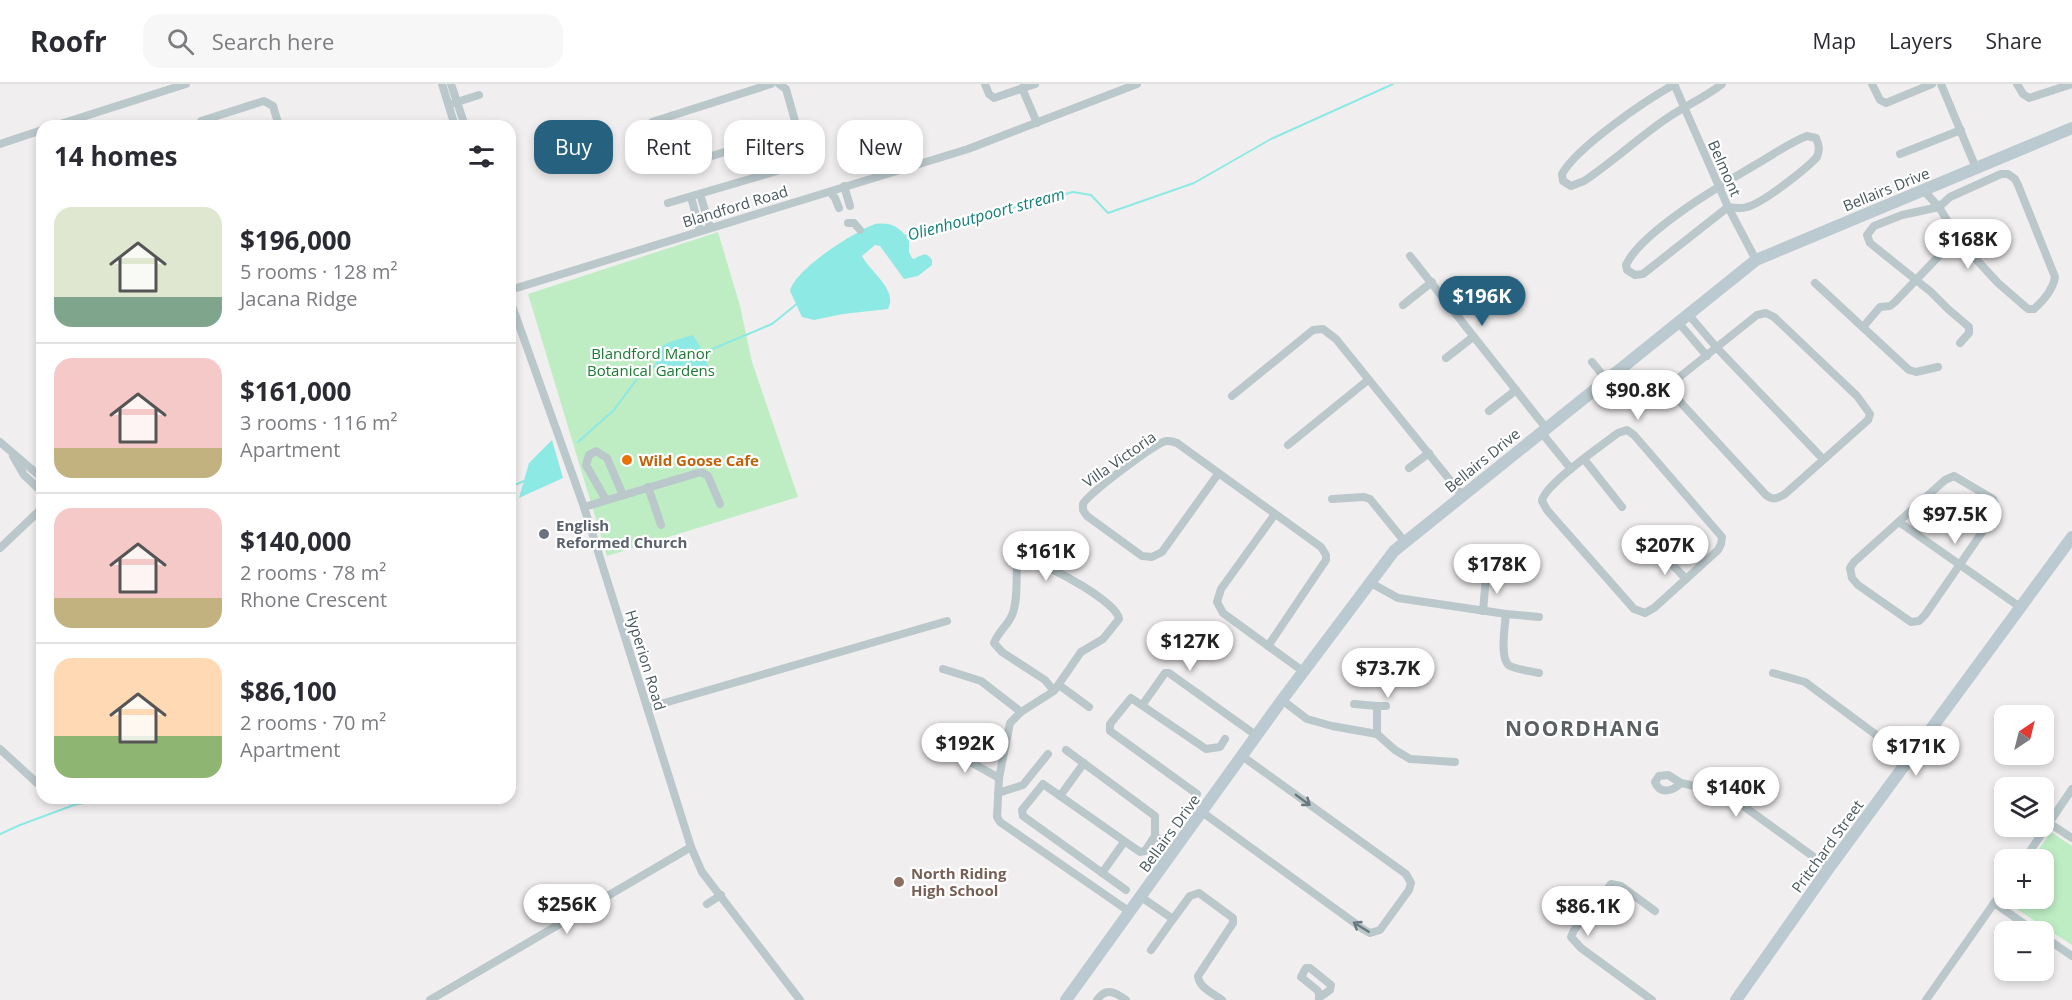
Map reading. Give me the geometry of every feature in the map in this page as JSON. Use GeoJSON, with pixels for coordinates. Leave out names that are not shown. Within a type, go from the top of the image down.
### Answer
{"type":"FeatureCollection","features":[{"type":"Feature","properties":{"kind":"street"},"geometry":{"type":"LineString","coordinates":[[73,120],[186,84]]}},
{"type":"Feature","properties":{"kind":"street"},"geometry":{"type":"LineString","coordinates":[[442,84],[453,120]]}},
{"type":"Feature","properties":{"kind":"street"},"geometry":{"type":"LineString","coordinates":[[451,84],[463,120]]}},
{"type":"Feature","properties":{"kind":"street"},"geometry":{"type":"LineString","coordinates":[[724,152],[677,167],[662,167],[655,160],[648,129],[652,122],[771,84]]}},
{"type":"Feature","properties":{"kind":"street"},"geometry":{"type":"LineString","coordinates":[[779,84],[786,89],[795,120]]}},
{"type":"Feature","properties":{"kind":"street"},"geometry":{"type":"LineString","coordinates":[[985,84],[989,94],[994,98],[1030,86],[1037,123]]}},
{"type":"Feature","properties":{"kind":"street","name":"Blandford Road"},"geometry":{"type":"LineString","coordinates":[[516,286],[968,149],[1137,84]]}},
{"type":"Feature","properties":{"kind":"street"},"geometry":{"type":"LineString","coordinates":[[1674,84],[1628,115],[1574,157],[1562,174],[1563,181],[1571,186],[1584,181],[1684,106],[1707,96],[1722,84]]}},
{"type":"Feature","properties":{"kind":"street","name":"Belmont"},"geometry":{"type":"LineString","coordinates":[[1674,84],[1728,207],[1756,260]]}},
{"type":"Feature","properties":{"kind":"street"},"geometry":{"type":"LineString","coordinates":[[1872,84],[1880,100],[1886,103],[1932,84]]}},
{"type":"Feature","properties":{"kind":"street"},"geometry":{"type":"LineString","coordinates":[[1941,84],[1976,168]]}},
{"type":"Feature","properties":{"kind":"street"},"geometry":{"type":"LineString","coordinates":[[2017,84],[2023,94],[2029,98],[2070,86],[2072,97]]}},
{"type":"Feature","properties":{"kind":"street"},"geometry":{"type":"LineString","coordinates":[[448,106],[479,95]]}},
{"type":"Feature","properties":{"kind":"street"},"geometry":{"type":"LineString","coordinates":[[205,120],[264,101],[273,106],[277,120]]}},
{"type":"Feature","properties":{"kind":"street","name":"Bellairs Drive"},"geometry":{"type":"LineString","coordinates":[[1069,999],[1282,700],[1388,557],[1405,542],[1756,260],[2072,128]]}},
{"type":"Feature","properties":{"kind":"street"},"geometry":{"type":"LineString","coordinates":[[1900,154],[1960,130]]}},
{"type":"Feature","properties":{"kind":"street"},"geometry":{"type":"LineString","coordinates":[[0,144],[36,132]]}},
{"type":"Feature","properties":{"kind":"street"},"geometry":{"type":"LineString","coordinates":[[1811,136],[1816,138],[1819,153],[1766,197],[1746,208],[1728,207],[1643,274],[1635,275],[1627,270],[1626,265],[1633,253],[1649,237],[1719,187],[1801,138],[1811,136]]}},
{"type":"Feature","properties":{"kind":"street"},"geometry":{"type":"LineString","coordinates":[[1923,190],[1939,207],[1957,237],[1998,283],[2028,309],[2037,307],[2051,289],[2055,281],[2054,272],[2018,186],[2011,176],[2005,173],[1950,198],[1939,207],[1912,212],[1874,226],[1868,234],[1870,243],[1931,292],[1969,327],[1969,333],[1960,343]]}},
{"type":"Feature","properties":{"kind":"street"},"geometry":{"type":"LineString","coordinates":[[668,203],[767,174]]}},
{"type":"Feature","properties":{"kind":"street"},"geometry":{"type":"LineString","coordinates":[[844,186],[850,206]]}},
{"type":"Feature","properties":{"kind":"street"},"geometry":{"type":"LineString","coordinates":[[830,192],[839,208]]}},
{"type":"Feature","properties":{"kind":"street"},"geometry":{"type":"LineString","coordinates":[[700,194],[710,227]]}},
{"type":"Feature","properties":{"kind":"street"},"geometry":{"type":"LineString","coordinates":[[690,197],[700,230]]}},
{"type":"Feature","properties":{"kind":"street"},"geometry":{"type":"LineString","coordinates":[[848,223],[854,224],[860,230]]}},
{"type":"Feature","properties":{"kind":"street"},"geometry":{"type":"LineString","coordinates":[[1863,327],[1875,311],[1890,306],[1957,237]]}},
{"type":"Feature","properties":{"kind":"street"},"geometry":{"type":"LineString","coordinates":[[1410,256],[1516,390],[1571,469]]}},
{"type":"Feature","properties":{"kind":"street"},"geometry":{"type":"LineString","coordinates":[[1403,305],[1432,282]]}},
{"type":"Feature","properties":{"kind":"street"},"geometry":{"type":"LineString","coordinates":[[1815,283],[1912,371],[1938,367]]}},
{"type":"Feature","properties":{"kind":"street"},"geometry":{"type":"LineString","coordinates":[[1768,313],[1857,396],[1869,411],[1868,420],[1785,494],[1776,499],[1769,497],[1682,404],[1673,390],[1677,379],[1707,356],[1756,315],[1768,313]]}},
{"type":"Feature","properties":{"kind":"street","name":"Hyperion Road"},"geometry":{"type":"LineString","coordinates":[[516,316],[584,507],[691,847],[702,872],[800,1000]]}},
{"type":"Feature","properties":{"kind":"street"},"geometry":{"type":"LineString","coordinates":[[1683,318],[1717,348],[1822,459]]}},
{"type":"Feature","properties":{"kind":"street"},"geometry":{"type":"LineString","coordinates":[[1683,318],[1707,356]]}},
{"type":"Feature","properties":{"kind":"street"},"geometry":{"type":"LineString","coordinates":[[1232,396],[1313,330],[1318,328],[1328,331],[1462,495]]}},
{"type":"Feature","properties":{"kind":"street"},"geometry":{"type":"LineString","coordinates":[[1446,358],[1473,337]]}},
{"type":"Feature","properties":{"kind":"street"},"geometry":{"type":"LineString","coordinates":[[1593,362],[1606,380]]}},
{"type":"Feature","properties":{"kind":"street"},"geometry":{"type":"LineString","coordinates":[[1288,445],[1368,380]]}},
{"type":"Feature","properties":{"kind":"street"},"geometry":{"type":"LineString","coordinates":[[1489,411],[1516,390]]}},
{"type":"Feature","properties":{"kind":"street"},"geometry":{"type":"LineString","coordinates":[[1624,430],[1630,432],[1722,537],[1719,548],[1650,611],[1642,613],[1634,609],[1544,506],[1542,498],[1544,494],[1584,459],[1618,433],[1624,430]]}},
{"type":"Feature","properties":{"kind":"street"},"geometry":{"type":"LineString","coordinates":[[0,442],[36,473]]}},
{"type":"Feature","properties":{"kind":"street","name":"Villa Victoria"},"geometry":{"type":"LineString","coordinates":[[1218,474],[1157,556],[1142,556],[1087,516],[1083,510],[1084,501],[1093,492],[1164,442],[1177,443],[1275,514],[1321,548],[1326,555],[1326,560],[1268,646]]}},
{"type":"Feature","properties":{"kind":"street"},"geometry":{"type":"LineString","coordinates":[[606,500],[586,465],[590,455],[596,451],[607,458],[623,495]]}},
{"type":"Feature","properties":{"kind":"street"},"geometry":{"type":"LineString","coordinates":[[12,453],[24,475],[36,486]]}},
{"type":"Feature","properties":{"kind":"street"},"geometry":{"type":"LineString","coordinates":[[1409,468],[1429,453]]}},
{"type":"Feature","properties":{"kind":"street"},"geometry":{"type":"LineString","coordinates":[[1584,459],[1622,507]]}},
{"type":"Feature","properties":{"kind":"street"},"geometry":{"type":"LineString","coordinates":[[584,507],[701,472],[708,476],[720,504]]}},
{"type":"Feature","properties":{"kind":"street"},"geometry":{"type":"LineString","coordinates":[[1954,476],[1993,499],[1995,503],[1994,515],[1960,565],[1922,619],[1914,622],[1908,621],[1858,585],[1850,571],[1854,562],[1899,522],[1945,480],[1954,476]]}},
{"type":"Feature","properties":{"kind":"street"},"geometry":{"type":"LineString","coordinates":[[648,487],[661,525]]}},
{"type":"Feature","properties":{"kind":"street"},"geometry":{"type":"LineString","coordinates":[[1332,499],[1364,497],[1370,499],[1405,542]]}},
{"type":"Feature","properties":{"kind":"street"},"geometry":{"type":"LineString","coordinates":[[0,548],[36,514]]}},
{"type":"Feature","properties":{"kind":"street"},"geometry":{"type":"LineString","coordinates":[[1275,514],[1221,589],[1216,600],[1223,613],[1304,672]]}},
{"type":"Feature","properties":{"kind":"street"},"geometry":{"type":"LineString","coordinates":[[1899,522],[2020,607]]}},
{"type":"Feature","properties":{"kind":"street","name":"Pritchard Street"},"geometry":{"type":"LineString","coordinates":[[1736,1000],[1829,868],[2071,539]]}},
{"type":"Feature","properties":{"kind":"street"},"geometry":{"type":"LineString","coordinates":[[1663,555],[1686,579]]}},
{"type":"Feature","properties":{"kind":"street"},"geometry":{"type":"LineString","coordinates":[[1089,707],[1057,688],[1002,652],[994,643],[1001,629],[1011,618],[1014,609],[1017,567],[1022,562],[1032,561],[1066,576],[1110,605],[1119,613],[1119,619],[1103,639],[1081,652],[1057,688],[1021,712],[1010,723],[999,778],[997,817],[1000,822],[1130,912]]}},
{"type":"Feature","properties":{"kind":"street"},"geometry":{"type":"LineString","coordinates":[[1483,611],[1486,576]]}},
{"type":"Feature","properties":{"kind":"street"},"geometry":{"type":"LineString","coordinates":[[1369,582],[1398,598],[1539,617]]}},
{"type":"Feature","properties":{"kind":"street"},"geometry":{"type":"LineString","coordinates":[[1506,614],[1503,654],[1505,661],[1511,666],[1539,673]]}},
{"type":"Feature","properties":{"kind":"street"},"geometry":{"type":"LineString","coordinates":[[647,708],[947,621]]}},
{"type":"Feature","properties":{"kind":"street"},"geometry":{"type":"LineString","coordinates":[[943,669],[981,681],[1021,712]]}},
{"type":"Feature","properties":{"kind":"street"},"geometry":{"type":"LineString","coordinates":[[1143,704],[1165,673],[1169,673],[1257,736]]}},
{"type":"Feature","properties":{"kind":"street"},"geometry":{"type":"LineString","coordinates":[[1773,673],[1805,682],[1910,760]]}},
{"type":"Feature","properties":{"kind":"street"},"geometry":{"type":"LineString","coordinates":[[1197,794],[1110,730],[1110,724],[1130,698],[1134,698],[1206,749],[1220,747],[1226,739]]}},
{"type":"Feature","properties":{"kind":"street"},"geometry":{"type":"LineString","coordinates":[[1282,700],[1307,719],[1377,734],[1395,750],[1410,759],[1455,762]]}},
{"type":"Feature","properties":{"kind":"street"},"geometry":{"type":"LineString","coordinates":[[1354,704],[1382,706],[1377,734]]}},
{"type":"Feature","properties":{"kind":"street"},"geometry":{"type":"LineString","coordinates":[[944,747],[999,778]]}},
{"type":"Feature","properties":{"kind":"street"},"geometry":{"type":"LineString","coordinates":[[0,749],[36,782]]}},
{"type":"Feature","properties":{"kind":"street"},"geometry":{"type":"LineString","coordinates":[[1066,750],[1155,816],[1155,836],[1143,852],[1124,842],[1041,784],[1022,810],[1022,815],[1126,890]]}},
{"type":"Feature","properties":{"kind":"street"},"geometry":{"type":"LineString","coordinates":[[998,793],[1023,785],[1048,754]]}},
{"type":"Feature","properties":{"kind":"street"},"geometry":{"type":"LineString","coordinates":[[1202,812],[1370,933],[1380,930],[1409,890],[1411,883],[1406,874],[1242,756]]}},
{"type":"Feature","properties":{"kind":"street"},"geometry":{"type":"LineString","coordinates":[[1060,796],[1084,764]]}},
{"type":"Feature","properties":{"kind":"street"},"geometry":{"type":"LineString","coordinates":[[1681,783],[1714,790],[1731,797],[1829,868]]}},
{"type":"Feature","properties":{"kind":"street"},"geometry":{"type":"LineString","coordinates":[[2054,815],[2072,789]]}},
{"type":"Feature","properties":{"kind":"street"},"geometry":{"type":"LineString","coordinates":[[2054,825],[2072,838]]}},
{"type":"Feature","properties":{"kind":"street"},"geometry":{"type":"LineString","coordinates":[[1155,836],[1175,850]]}},
{"type":"Feature","properties":{"kind":"street"},"geometry":{"type":"LineString","coordinates":[[1102,873],[1124,842]]}},
{"type":"Feature","properties":{"kind":"street"},"geometry":{"type":"LineString","coordinates":[[430,1000],[691,847]]}},
{"type":"Feature","properties":{"kind":"street"},"geometry":{"type":"LineString","coordinates":[[1652,1000],[1581,948],[1571,937],[1574,930],[1611,884],[1621,886],[1655,911]]}},
{"type":"Feature","properties":{"kind":"street"},"geometry":{"type":"LineString","coordinates":[[1151,950],[1190,896],[1199,893],[1233,918],[1233,923],[1198,976],[1200,983],[1222,1000]]}},
{"type":"Feature","properties":{"kind":"street"},"geometry":{"type":"LineString","coordinates":[[708,904],[721,896]]}},
{"type":"Feature","properties":{"kind":"street"},"geometry":{"type":"LineString","coordinates":[[1141,897],[1173,919]]}},
{"type":"Feature","properties":{"kind":"street"},"geometry":{"type":"LineString","coordinates":[[1926,1000],[1994,903]]}},
{"type":"Feature","properties":{"kind":"street"},"geometry":{"type":"LineString","coordinates":[[2003,909],[2020,921]]}},
{"type":"Feature","properties":{"kind":"street"},"geometry":{"type":"LineString","coordinates":[[2054,944],[2072,956]]}},
{"type":"Feature","properties":{"kind":"street"},"geometry":{"type":"LineString","coordinates":[[1096,1000],[1107,991],[1115,992],[1126,1000]]}},
{"type":"Feature","properties":{"kind":"green space","name":"Blandford Manor Botanical Gardens"},"geometry":{"type":"Polygon","coordinates":[[[718,232],[740,306],[752,362],[798,497],[607,556],[528,294],[718,232]]]}},
{"type":"Feature","properties":{"kind":"green space"},"geometry":{"type":"Polygon","coordinates":[[[2054,834],[2072,846],[2072,945],[2054,933],[2054,921],[2035,921],[2017,909],[2054,909],[2054,849],[2039,849],[2047,837],[2054,837],[2054,834]]]}},
{"type":"Feature","properties":{"kind":"water"},"geometry":{"type":"Polygon","coordinates":[[[875,224],[891,225],[899,229],[909,241],[909,252],[912,258],[926,255],[932,260],[932,265],[918,276],[904,279],[880,246],[875,245],[862,256],[886,288],[890,302],[888,309],[814,320],[802,317],[790,291],[794,282],[802,272],[826,252],[875,224]]]}},
{"type":"Feature","properties":{"kind":"water"},"geometry":{"type":"Polygon","coordinates":[[[693,335],[704,353],[709,370],[671,377],[657,375],[655,364],[658,350],[668,343],[693,335]]]}},
{"type":"Feature","properties":{"kind":"water"},"geometry":{"type":"Polygon","coordinates":[[[552,440],[563,478],[519,498],[529,463],[552,440]]]}},
{"type":"Feature","properties":{"kind":"waterway","name":"Olienhoutpoort stream"},"geometry":{"type":"LineString","coordinates":[[904,236],[1073,192],[1091,195],[1108,213],[1194,183],[1271,139],[1393,84]]}},
{"type":"Feature","properties":{"kind":"waterway","name":"Olienhoutpoort stream"},"geometry":{"type":"LineString","coordinates":[[703,353],[772,324],[798,303]]}},
{"type":"Feature","properties":{"kind":"waterway","name":"Olienhoutpoort stream"},"geometry":{"type":"LineString","coordinates":[[578,442],[614,410],[640,375],[657,365]]}},
{"type":"Feature","properties":{"kind":"waterway","name":"Olienhoutpoort stream"},"geometry":{"type":"LineString","coordinates":[[516,484],[524,481]]}},
{"type":"Feature","properties":{"kind":"waterway","name":"Olienhoutpoort stream"},"geometry":{"type":"LineString","coordinates":[[0,834],[79,804]]}},
{"type":"Feature","properties":{"kind":"place","name":"Wild Goose Cafe"},"geometry":{"type":"Point","coordinates":[627,460]}},
{"type":"Feature","properties":{"kind":"place","name":"English Reformed Church"},"geometry":{"type":"Point","coordinates":[544,534]}},
{"type":"Feature","properties":{"kind":"place","name":"North Riding High School"},"geometry":{"type":"Point","coordinates":[899,882]}},
{"type":"Feature","properties":{"kind":"district","name":"NOORDHANG"},"geometry":{"type":"Point","coordinates":[1583,728]}}]}
